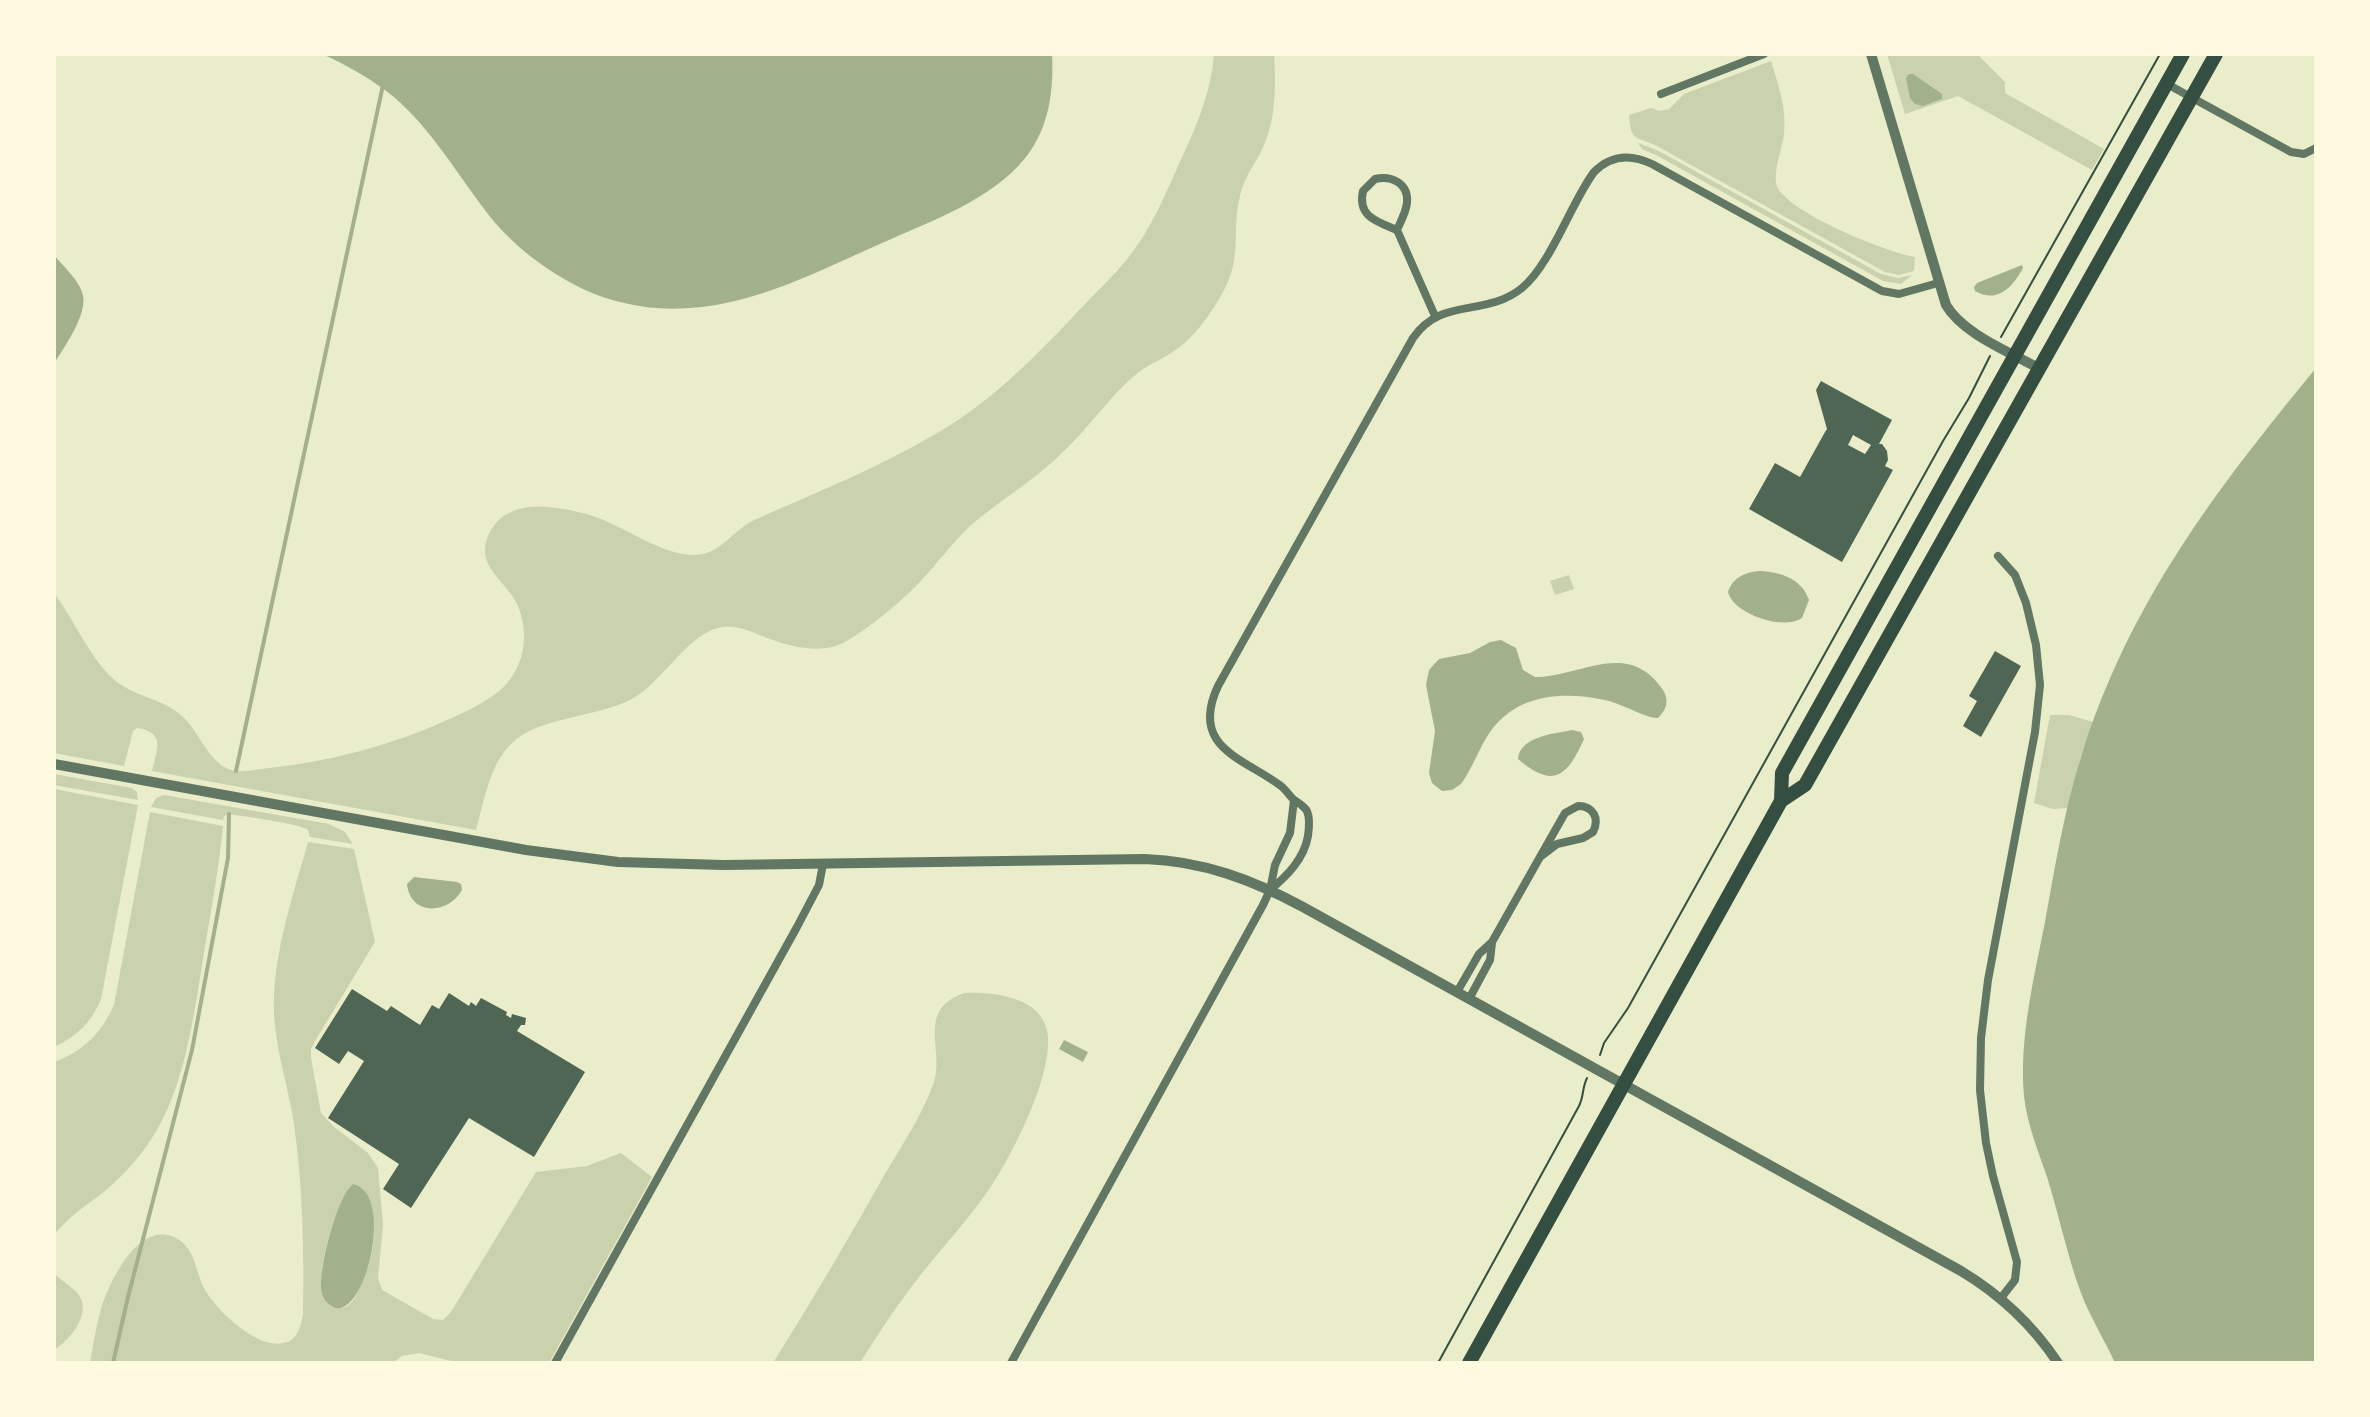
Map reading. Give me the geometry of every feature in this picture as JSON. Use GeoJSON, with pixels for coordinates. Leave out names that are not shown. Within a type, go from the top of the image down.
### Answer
{"type":"FeatureCollection","features":[{"type":"Feature","properties":{"kind":"main road"},"geometry":{"type":"LineString","coordinates":[[1469,1363],[1781,801],[1782,773],[2183,54]]}},
{"type":"Feature","properties":{"kind":"main road"},"geometry":{"type":"LineString","coordinates":[[1781,801],[1805,785],[2216,54]]}},
{"type":"Feature","properties":{"kind":"street"},"geometry":{"type":"LineString","coordinates":[[1661,94],[1764,54]]}},
{"type":"Feature","properties":{"kind":"street"},"geometry":{"type":"LineString","coordinates":[[1871,54],[1944,301],[1953,316],[1971,330],[2040,369]]}},
{"type":"Feature","properties":{"kind":"street"},"geometry":{"type":"LineString","coordinates":[[2167,84],[2293,153],[2306,154],[2316,148]]}},
{"type":"Feature","properties":{"kind":"street"},"geometry":{"type":"LineString","coordinates":[[1270,890],[1290,873],[1307,841],[1309,825],[1306,809],[1278,784],[1222,748],[1212,728],[1211,704],[1422,325],[1435,316],[1495,304],[1522,288],[1540,267],[1594,172],[1606,162],[1624,157],[1652,164],[1882,291],[1899,294],[1938,283]]}},
{"type":"Feature","properties":{"kind":"street"},"geometry":{"type":"LineString","coordinates":[[1397,230],[1406,206],[1406,192],[1400,183],[1391,178],[1375,179],[1363,191],[1363,209],[1371,219],[1397,230],[1435,316]]}},
{"type":"Feature","properties":{"kind":"street"},"geometry":{"type":"LineString","coordinates":[[1998,556],[2015,575],[2026,603],[2036,645],[2040,685],[2035,732],[1986,988],[1981,1029],[1980,1090],[1984,1133],[1994,1182],[2017,1262],[2015,1280],[2001,1298]]}},
{"type":"Feature","properties":{"kind":"street"},"geometry":{"type":"LineString","coordinates":[[54,764],[583,858],[665,864],[1161,859],[1214,868],[1270,890],[1942,1260],[2001,1298],[2038,1336],[2058,1363]]}},
{"type":"Feature","properties":{"kind":"street"},"geometry":{"type":"LineString","coordinates":[[1011,1363],[1270,890],[1275,865],[1290,833],[1294,800]]}},
{"type":"Feature","properties":{"kind":"street"},"geometry":{"type":"LineString","coordinates":[[1457,992],[1479,954],[1492,942],[1540,857],[1565,813],[1578,806],[1591,810],[1596,821],[1590,835],[1557,844],[1540,857]]}},
{"type":"Feature","properties":{"kind":"street"},"geometry":{"type":"LineString","coordinates":[[555,1363],[797,927],[819,885],[823,864]]}},
{"type":"Feature","properties":{"kind":"street"},"geometry":{"type":"LineString","coordinates":[[1469,999],[1490,960],[1492,942]]}},
{"type":"Feature","properties":{"kind":"path"},"geometry":{"type":"LineString","coordinates":[[1438,1363],[1579,1106],[1582,1088],[1604,1043],[1641,986],[1808,681],[2160,54]]}},
{"type":"Feature","properties":{"kind":"shaded area"},"geometry":{"type":"Polygon","coordinates":[[[322,54],[1052,54],[1051,95],[1040,134],[1026,157],[996,185],[960,208],[764,293],[715,305],[662,308],[634,305],[595,294],[555,274],[529,255],[505,234],[407,109],[369,79],[322,54]]]}},
{"type":"Feature","properties":{"kind":"shaded area"},"geometry":{"type":"Polygon","coordinates":[[[1214,54],[1274,54],[1275,75],[1269,130],[1242,188],[1233,267],[1218,301],[1187,341],[1128,381],[1051,463],[970,526],[912,590],[852,638],[835,646],[816,649],[787,645],[735,627],[711,631],[687,647],[655,681],[632,699],[552,722],[511,744],[492,773],[476,830],[152,771],[156,738],[152,733],[137,728],[133,731],[124,766],[54,753],[54,593],[108,674],[125,687],[177,712],[221,765],[243,771],[315,761],[381,745],[459,715],[498,692],[514,674],[522,652],[524,628],[517,604],[489,565],[485,547],[493,526],[507,514],[522,508],[537,507],[575,511],[601,519],[665,549],[691,555],[703,554],[752,521],[871,468],[939,432],[979,405],[1016,373],[1111,278],[1134,250],[1156,213],[1194,131],[1209,86],[1214,54]]]}},
{"type":"Feature","properties":{"kind":"shaded area"},"geometry":{"type":"Polygon","coordinates":[[[1887,54],[1977,54],[2005,82],[2005,93],[2104,149],[2092,170],[1958,96],[1905,114],[1887,54]]]}},
{"type":"Feature","properties":{"kind":"shaded area"},"geometry":{"type":"Polygon","coordinates":[[[1771,61],[1784,115],[1784,134],[1776,177],[1782,194],[1837,229],[1882,248],[1915,257],[1914,271],[1899,275],[1885,272],[1633,134],[1629,115],[1651,108],[1660,111],[1669,109],[1684,94],[1771,61]]]}},
{"type":"Feature","properties":{"kind":"shaded area"},"geometry":{"type":"Polygon","coordinates":[[[1909,74],[1942,94],[1942,99],[1923,106],[1915,104],[1910,98],[1906,78],[1909,74]]]}},
{"type":"Feature","properties":{"kind":"shaded area"},"geometry":{"type":"Polygon","coordinates":[[[1638,143],[1659,151],[1881,274],[1898,278],[1912,275],[1901,284],[1883,281],[1642,149],[1638,143]]]}},
{"type":"Feature","properties":{"kind":"shaded area"},"geometry":{"type":"Polygon","coordinates":[[[54,255],[77,282],[84,300],[75,329],[54,364],[54,255]]]}},
{"type":"Feature","properties":{"kind":"shaded area"},"geometry":{"type":"Polygon","coordinates":[[[2022,265],[2019,275],[2004,292],[1990,296],[1975,291],[1977,283],[2022,265]]]}},
{"type":"Feature","properties":{"kind":"shaded area"},"geometry":{"type":"Polygon","coordinates":[[[2316,368],[2316,1363],[2115,1363],[2076,1279],[2025,1106],[2023,1074],[2028,1008],[2060,839],[2075,777],[2101,701],[2150,599],[2179,551],[2243,459],[2316,368]]]}},
{"type":"Feature","properties":{"kind":"shaded area"},"geometry":{"type":"Polygon","coordinates":[[[1760,571],[1783,575],[1801,587],[1809,600],[1802,618],[1784,623],[1760,618],[1732,600],[1728,592],[1733,583],[1745,574],[1760,571]]]}},
{"type":"Feature","properties":{"kind":"shaded area"},"geometry":{"type":"Polygon","coordinates":[[[1569,575],[1574,589],[1555,595],[1550,581],[1569,575]]]}},
{"type":"Feature","properties":{"kind":"shaded area"},"geometry":{"type":"Polygon","coordinates":[[[1501,640],[1516,648],[1523,670],[1535,677],[1603,664],[1635,666],[1663,690],[1667,702],[1665,709],[1658,718],[1611,702],[1572,696],[1556,696],[1525,704],[1499,721],[1461,784],[1452,790],[1442,791],[1432,783],[1429,773],[1435,731],[1426,685],[1429,670],[1439,659],[1470,653],[1490,642],[1501,640]]]}},
{"type":"Feature","properties":{"kind":"shaded area"},"geometry":{"type":"Polygon","coordinates":[[[2050,715],[2069,715],[2093,722],[2068,808],[2053,809],[2034,803],[2050,715]]]}},
{"type":"Feature","properties":{"kind":"shaded area"},"geometry":{"type":"Polygon","coordinates":[[[1572,730],[1581,732],[1584,739],[1571,762],[1558,774],[1541,774],[1518,759],[1520,751],[1531,741],[1572,730]]]}},
{"type":"Feature","properties":{"kind":"shaded area"},"geometry":{"type":"Polygon","coordinates":[[[54,774],[132,788],[137,792],[138,800],[54,785],[54,774]]]}},
{"type":"Feature","properties":{"kind":"shaded area"},"geometry":{"type":"Polygon","coordinates":[[[54,789],[138,805],[101,999],[82,1028],[54,1047],[54,789]]]}},
{"type":"Feature","properties":{"kind":"shaded area"},"geometry":{"type":"Polygon","coordinates":[[[164,795],[329,824],[345,832],[353,844],[310,837],[308,830],[284,823],[229,814],[223,820],[151,807],[156,798],[164,795]]]}},
{"type":"Feature","properties":{"kind":"shaded area"},"geometry":{"type":"Polygon","coordinates":[[[150,812],[223,826],[186,1051],[172,1099],[145,1148],[118,1180],[54,1235],[54,1062],[74,1053],[90,1040],[104,1024],[114,1005],[150,812]]]}},
{"type":"Feature","properties":{"kind":"shaded area"},"geometry":{"type":"Polygon","coordinates":[[[308,842],[354,849],[375,942],[315,1041],[311,1058],[321,1113],[368,1153],[378,1168],[383,1225],[378,1278],[382,1290],[433,1319],[443,1320],[451,1312],[536,1172],[587,1166],[621,1153],[652,1177],[549,1363],[459,1363],[419,1353],[402,1356],[393,1363],[90,1363],[101,1309],[112,1282],[130,1253],[141,1242],[154,1236],[167,1235],[186,1246],[208,1295],[226,1316],[249,1334],[261,1340],[284,1343],[293,1339],[300,1328],[303,1266],[299,1172],[294,1124],[275,1030],[274,997],[282,938],[308,842]],[[353,1184],[337,1212],[323,1265],[330,1305],[338,1308],[348,1306],[356,1296],[366,1273],[374,1239],[369,1202],[362,1188],[353,1184]]]}},
{"type":"Feature","properties":{"kind":"shaded area"},"geometry":{"type":"Polygon","coordinates":[[[414,877],[457,882],[462,890],[456,898],[439,908],[422,907],[415,902],[407,884],[414,877]]]}},
{"type":"Feature","properties":{"kind":"shaded area"},"geometry":{"type":"Polygon","coordinates":[[[965,993],[986,993],[1021,1002],[1031,1007],[1045,1024],[1048,1040],[1040,1084],[1010,1154],[980,1202],[914,1283],[860,1363],[773,1363],[918,1118],[934,1082],[936,1020],[950,1000],[965,993]]]}},
{"type":"Feature","properties":{"kind":"shaded area"},"geometry":{"type":"Polygon","coordinates":[[[1064,1040],[1088,1052],[1083,1062],[1059,1049],[1064,1040]]]}},
{"type":"Feature","properties":{"kind":"shaded area"},"geometry":{"type":"Polygon","coordinates":[[[353,1184],[366,1192],[373,1209],[371,1254],[356,1295],[345,1306],[333,1307],[323,1295],[322,1269],[335,1218],[353,1184]]]}},
{"type":"Feature","properties":{"kind":"shaded area"},"geometry":{"type":"Polygon","coordinates":[[[54,1273],[79,1295],[83,1310],[72,1334],[54,1350],[54,1273]]]}},
{"type":"Feature","properties":{"kind":"building"},"geometry":{"type":"Polygon","coordinates":[[[1821,381],[1892,420],[1879,444],[1887,451],[1885,466],[1893,470],[1842,562],[1749,509],[1775,463],[1800,477],[1827,429],[1816,390],[1821,381]],[[1853,435],[1848,445],[1865,454],[1871,445],[1853,435]]]}},
{"type":"Feature","properties":{"kind":"building"},"geometry":{"type":"Polygon","coordinates":[[[1995,651],[2021,666],[1981,737],[1963,726],[1977,701],[1969,696],[1995,651]]]}},
{"type":"Feature","properties":{"kind":"building"},"geometry":{"type":"Polygon","coordinates":[[[352,989],[387,1011],[391,1006],[420,1025],[432,1005],[439,1009],[449,993],[469,1006],[471,1002],[476,1006],[481,998],[507,1012],[506,1015],[511,1018],[512,1014],[526,1018],[525,1025],[517,1031],[585,1072],[534,1157],[469,1118],[411,1208],[383,1189],[399,1164],[328,1118],[364,1061],[348,1051],[339,1064],[315,1048],[352,989]]]}},
{"type":"Feature","properties":{"kind":"waterway"},"geometry":{"type":"LineString","coordinates":[[236,771],[383,85]]}},
{"type":"Feature","properties":{"kind":"waterway"},"geometry":{"type":"LineString","coordinates":[[113,1363],[192,1050],[228,858],[229,814]]}}]}
